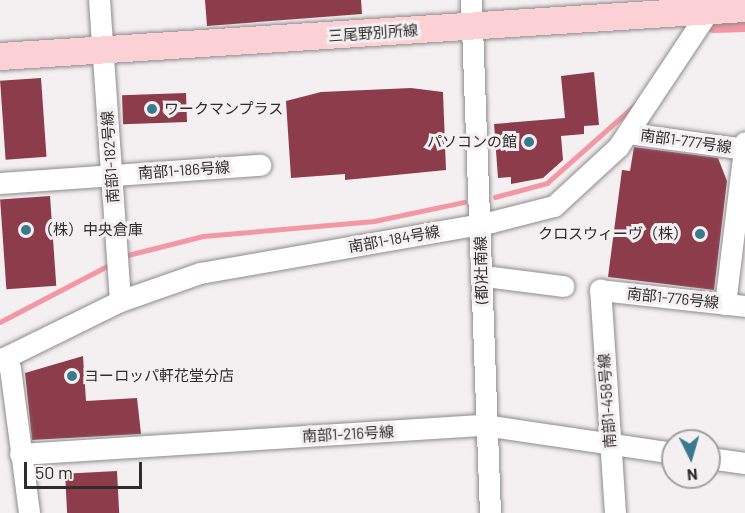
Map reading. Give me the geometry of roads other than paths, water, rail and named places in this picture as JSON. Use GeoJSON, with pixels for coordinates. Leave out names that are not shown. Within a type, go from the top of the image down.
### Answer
{"type":"FeatureCollection","features":[{"type":"Feature","properties":{"kind":"main road","name":"三尾野別所線"},"geometry":{"type":"LineString","coordinates":[[0,56],[745,8]]}},
{"type":"Feature","properties":{"kind":"street","name":"南部1-182号線"},"geometry":{"type":"LineString","coordinates":[[99,0],[120,301]]}},
{"type":"Feature","properties":{"kind":"street","name":"(都)社南線"},"geometry":{"type":"LineString","coordinates":[[471,0],[480,224],[484,425],[490,513]]}},
{"type":"Feature","properties":{"kind":"street","name":"南部1-184号線"},"geometry":{"type":"LineString","coordinates":[[2,359],[120,301],[200,273],[480,224],[555,206],[582,185],[628,134],[709,10]]}},
{"type":"Feature","properties":{"kind":"street","name":"南部1-777号線"},"geometry":{"type":"LineString","coordinates":[[628,134],[745,147]]}},
{"type":"Feature","properties":{"kind":"street"},"geometry":{"type":"LineString","coordinates":[[735,305],[745,147]]}},
{"type":"Feature","properties":{"kind":"street","name":"南部1-186号線"},"geometry":{"type":"LineString","coordinates":[[0,183],[260,165]]}},
{"type":"Feature","properties":{"kind":"street"},"geometry":{"type":"LineString","coordinates":[[492,277],[563,286]]}},
{"type":"Feature","properties":{"kind":"street","name":"南部1-776号線"},"geometry":{"type":"LineString","coordinates":[[600,290],[735,305]]}},
{"type":"Feature","properties":{"kind":"street","name":"南部1-458号線"},"geometry":{"type":"LineString","coordinates":[[600,290],[615,513]]}},
{"type":"Feature","properties":{"kind":"street"},"geometry":{"type":"LineString","coordinates":[[2,359],[10,368],[29,513]]}},
{"type":"Feature","properties":{"kind":"street","name":"南部1-216号線"},"geometry":{"type":"LineString","coordinates":[[20,454],[484,425],[661,451]]}},
{"type":"Feature","properties":{"kind":"street"},"geometry":{"type":"LineString","coordinates":[[721,460],[745,463]]}},
{"type":"Feature","properties":{"kind":"waterway"},"geometry":{"type":"LineString","coordinates":[[713,25],[745,24]]}},
{"type":"Feature","properties":{"kind":"waterway"},"geometry":{"type":"LineString","coordinates":[[495,197],[547,183],[635,105]]}},
{"type":"Feature","properties":{"kind":"waterway"},"geometry":{"type":"LineString","coordinates":[[128,255],[203,236],[374,221],[464,202]]}},
{"type":"Feature","properties":{"kind":"waterway"},"geometry":{"type":"LineString","coordinates":[[0,322],[107,266]]}},
{"type":"Feature","properties":{"kind":"place","name":"ワークマンプラス"},"geometry":{"type":"Point","coordinates":[152,109]}},
{"type":"Feature","properties":{"kind":"place","name":"パソコンの館"},"geometry":{"type":"Point","coordinates":[529,142]}},
{"type":"Feature","properties":{"kind":"place","name":"（株）中央倉庫"},"geometry":{"type":"Point","coordinates":[26,230]}},
{"type":"Feature","properties":{"kind":"place","name":"クロスウィーヴ（株）"},"geometry":{"type":"Point","coordinates":[700,234]}},
{"type":"Feature","properties":{"kind":"place","name":"ヨーロッパ軒花堂分店"},"geometry":{"type":"Point","coordinates":[72,376]}}]}
